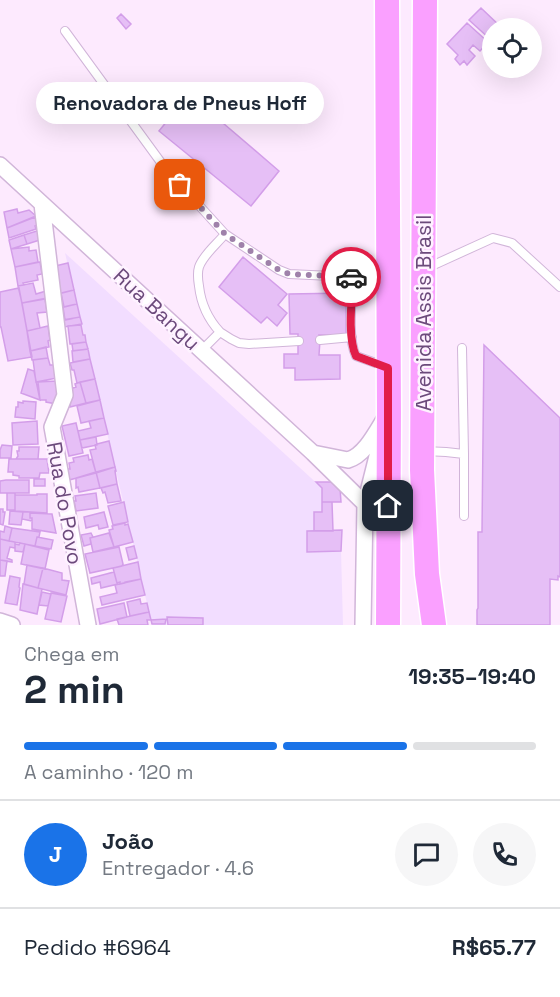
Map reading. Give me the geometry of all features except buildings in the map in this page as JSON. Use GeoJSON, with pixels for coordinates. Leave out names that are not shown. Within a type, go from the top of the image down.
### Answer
{"type":"FeatureCollection","features":[{"type":"Feature","properties":{"kind":"main road","name":"Avenida Assis Brasil"},"geometry":{"type":"LineString","coordinates":[[387,0],[388,625]]}},
{"type":"Feature","properties":{"kind":"main road","name":"Avenida Assis Brasil"},"geometry":{"type":"LineString","coordinates":[[425,0],[422,470],[427,574],[434,625]]}},
{"type":"Feature","properties":{"kind":"street","name":"Rua Bangu"},"geometry":{"type":"LineString","coordinates":[[0,165],[313,453],[365,504]]}},
{"type":"Feature","properties":{"kind":"street","name":"Rua do Povo"},"geometry":{"type":"LineString","coordinates":[[42,204],[65,395],[52,427],[88,625]]}},
{"type":"Feature","properties":{"kind":"street"},"geometry":{"type":"LineString","coordinates":[[313,453],[348,460],[354,459],[362,452],[389,411]]}},
{"type":"Feature","properties":{"kind":"street"},"geometry":{"type":"LineString","coordinates":[[363,625],[365,504],[389,411]]}},
{"type":"Feature","properties":{"kind":"street"},"geometry":{"type":"LineString","coordinates":[[0,621],[12,625]]}},
{"type":"Feature","properties":{"kind":"lane"},"geometry":{"type":"LineString","coordinates":[[65,31],[165,168],[225,234],[279,270],[289,274],[353,277],[388,273]]}},
{"type":"Feature","properties":{"kind":"lane"},"geometry":{"type":"LineString","coordinates":[[225,234],[205,257],[199,268],[201,301],[207,315],[220,332],[239,343],[298,341]]}},
{"type":"Feature","properties":{"kind":"lane"},"geometry":{"type":"LineString","coordinates":[[424,269],[493,238],[512,243],[560,287]]}},
{"type":"Feature","properties":{"kind":"lane"},"geometry":{"type":"LineString","coordinates":[[353,277],[352,337],[354,351],[356,356],[388,368]]}},
{"type":"Feature","properties":{"kind":"lane"},"geometry":{"type":"LineString","coordinates":[[202,350],[220,332]]}},
{"type":"Feature","properties":{"kind":"lane"},"geometry":{"type":"LineString","coordinates":[[320,340],[352,337]]}},
{"type":"Feature","properties":{"kind":"lane"},"geometry":{"type":"LineString","coordinates":[[462,348],[464,516]]}},
{"type":"Feature","properties":{"kind":"lane"},"geometry":{"type":"LineString","coordinates":[[422,452],[464,454]]}},
{"type":"Feature","properties":{"kind":"shaded area"},"geometry":{"type":"Polygon","coordinates":[[[65,253],[322,488],[322,512],[314,512],[314,531],[307,531],[307,552],[341,551],[343,625],[152,625],[65,253]]]}},
{"type":"Feature","properties":{"kind":"way so far"},"geometry":{"type":"LineString","coordinates":[[180,185],[225,234],[279,270],[289,274],[351,277]]}},
{"type":"Feature","properties":{"kind":"place","name":"Renovadora de Pneus Hoff"},"geometry":{"type":"Point","coordinates":[180,185]}},
{"type":"Feature","properties":{"kind":"route"},"geometry":{"type":"LineString","coordinates":[[351,277],[353,277],[352,337],[356,356],[388,368],[388,506]]}}]}
